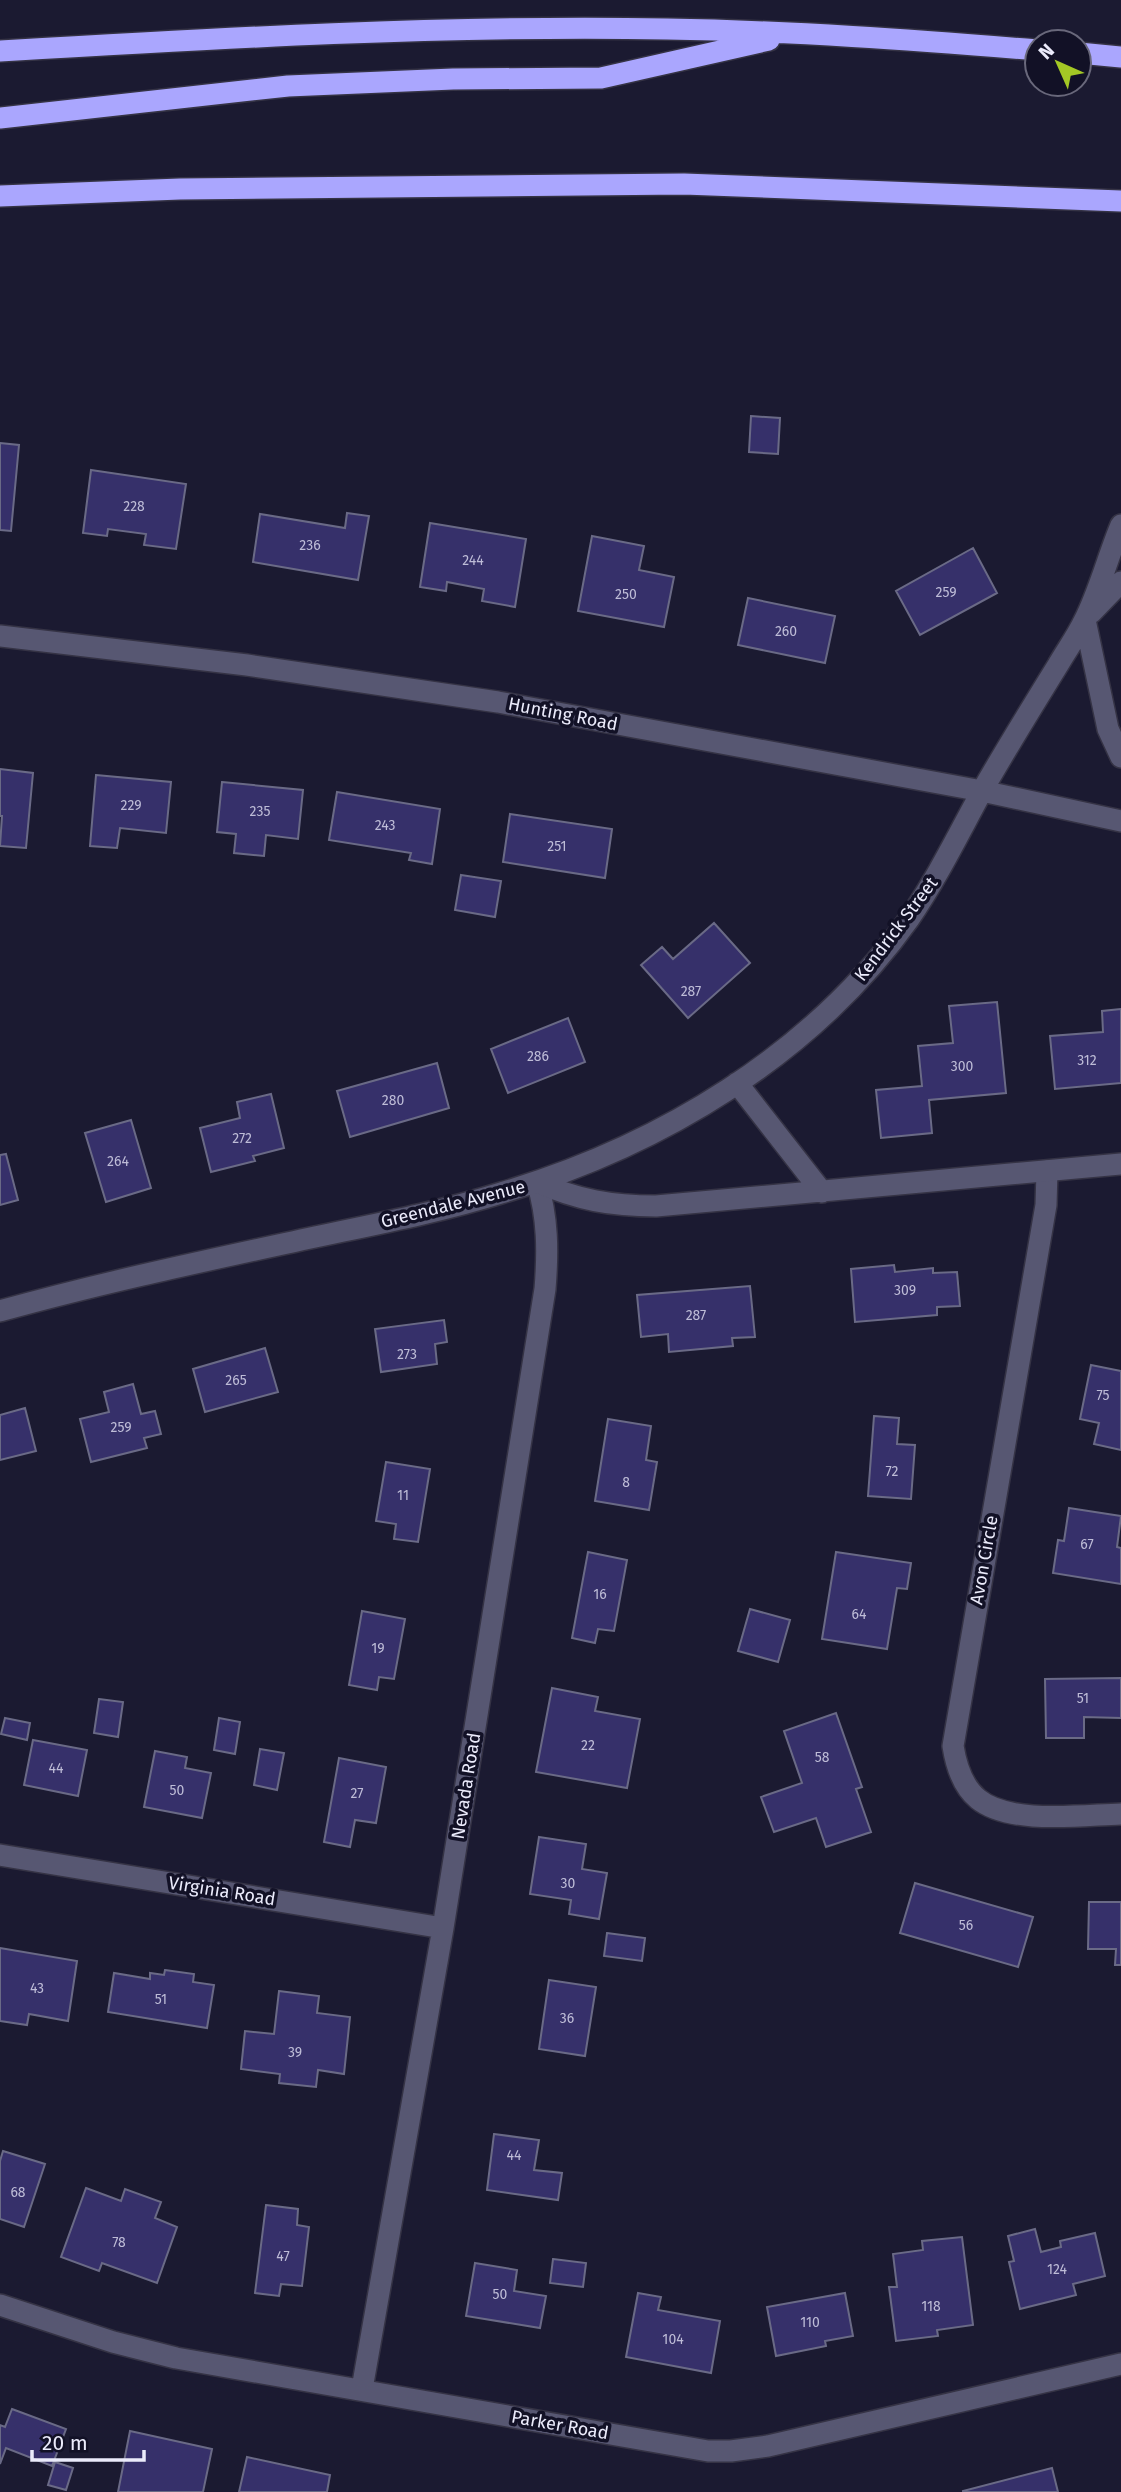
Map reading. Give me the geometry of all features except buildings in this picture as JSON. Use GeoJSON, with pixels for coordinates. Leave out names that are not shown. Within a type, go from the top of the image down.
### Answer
{"type":"FeatureCollection","features":[{"type":"Feature","properties":{"kind":"highway"},"geometry":{"type":"LineString","coordinates":[[0,51],[409,30],[666,29],[799,34],[1023,49]]}},
{"type":"Feature","properties":{"kind":"highway"},"geometry":{"type":"LineString","coordinates":[[0,118],[288,86],[465,79],[601,78],[799,34]]}},
{"type":"Feature","properties":{"kind":"highway"},"geometry":{"type":"LineString","coordinates":[[1093,54],[1121,57]]}},
{"type":"Feature","properties":{"kind":"highway"},"geometry":{"type":"LineString","coordinates":[[0,196],[180,189],[647,184],[1121,201]]}},
{"type":"Feature","properties":{"kind":"street","name":"Kendrick Street"},"geometry":{"type":"LineString","coordinates":[[537,1182],[655,1132],[737,1083],[812,1026],[870,969],[909,919],[943,866],[982,791],[1085,620],[1121,525]]}},
{"type":"Feature","properties":{"kind":"street","name":"Kendrick Street"},"geometry":{"type":"LineString","coordinates":[[1085,620],[1121,582]]}},
{"type":"Feature","properties":{"kind":"street"},"geometry":{"type":"LineString","coordinates":[[1085,620],[1106,722],[1121,757]]}},
{"type":"Feature","properties":{"kind":"street","name":"Hunting Road"},"geometry":{"type":"LineString","coordinates":[[0,636],[186,657],[438,692],[982,791],[1121,821]]}},
{"type":"Feature","properties":{"kind":"street"},"geometry":{"type":"LineString","coordinates":[[737,1083],[822,1192]]}},
{"type":"Feature","properties":{"kind":"street","name":"Greendale Avenue"},"geometry":{"type":"LineString","coordinates":[[0,1311],[147,1273],[428,1213],[537,1182],[580,1199],[606,1204],[656,1206],[1121,1164]]}},
{"type":"Feature","properties":{"kind":"street","name":"Avon Circle"},"geometry":{"type":"LineString","coordinates":[[1047,1171],[1046,1205],[953,1746],[956,1762],[967,1787],[978,1799],[992,1807],[1025,1815],[1121,1814]]}},
{"type":"Feature","properties":{"kind":"street","name":"Nevada Road"},"geometry":{"type":"LineString","coordinates":[[362,2389],[443,1928],[544,1289],[548,1241],[543,1201],[537,1182]]}},
{"type":"Feature","properties":{"kind":"street","name":"Virginia Road"},"geometry":{"type":"LineString","coordinates":[[0,1855],[443,1928]]}},
{"type":"Feature","properties":{"kind":"street","name":"Parker Road"},"geometry":{"type":"LineString","coordinates":[[0,2305],[143,2350],[213,2365],[362,2389],[688,2449],[731,2451],[768,2446],[1121,2364]]}}]}
